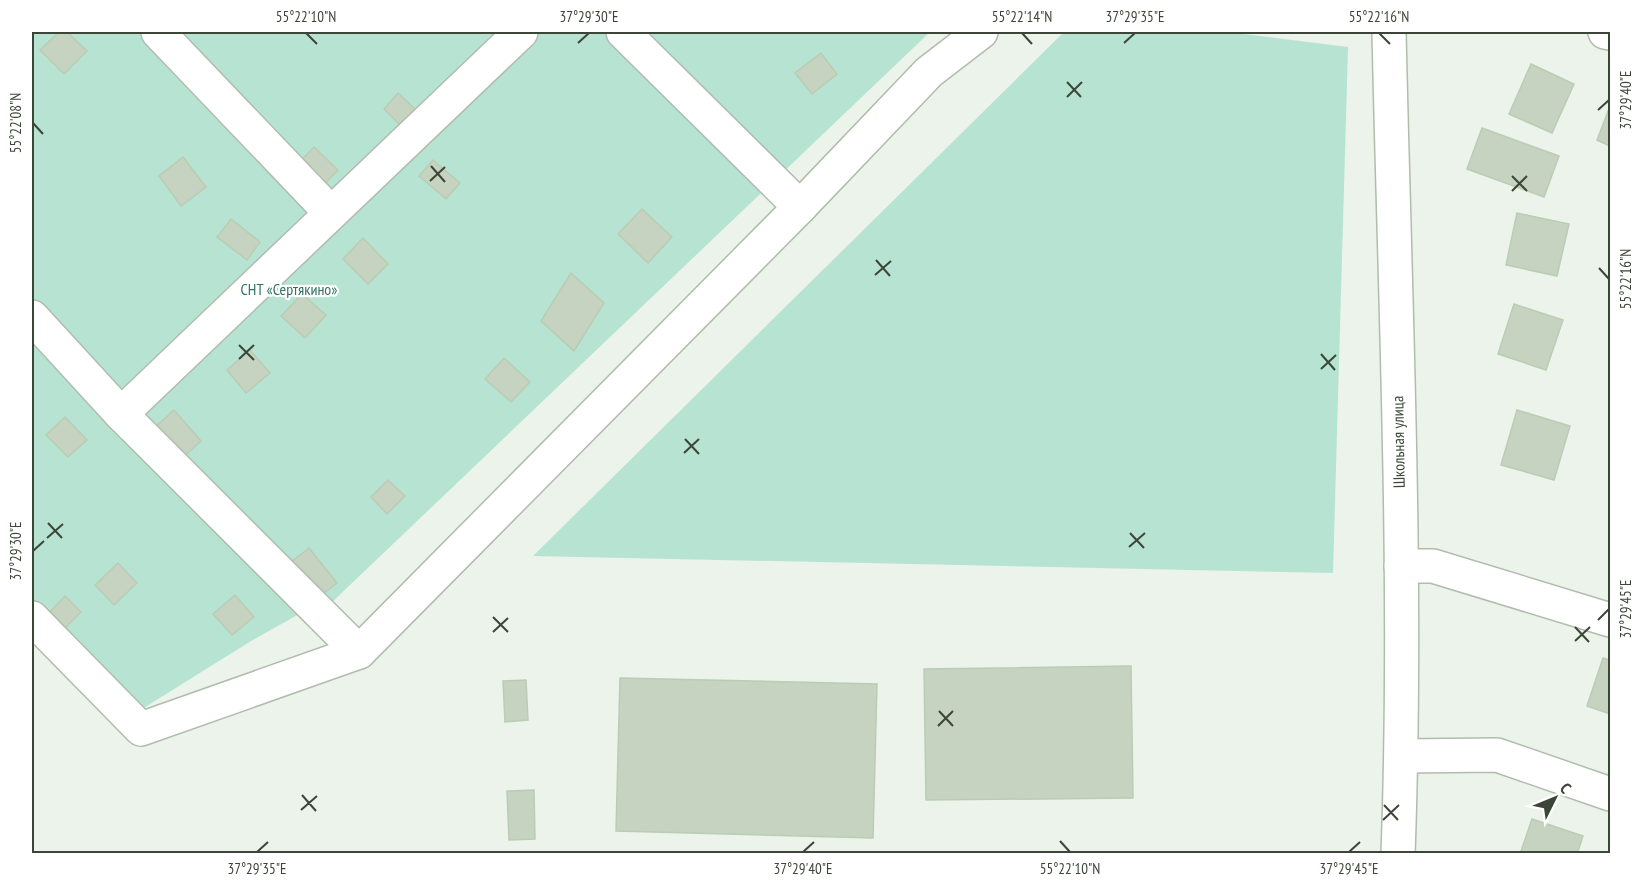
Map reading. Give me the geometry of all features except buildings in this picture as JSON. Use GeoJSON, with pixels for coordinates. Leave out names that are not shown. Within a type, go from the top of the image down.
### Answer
{"type":"FeatureCollection","features":[{"type":"Feature","properties":{"kind":"street"},"geometry":{"type":"LineString","coordinates":[[158,32],[330,212]]}},
{"type":"Feature","properties":{"kind":"street"},"geometry":{"type":"LineString","coordinates":[[121,414],[521,32]]}},
{"type":"Feature","properties":{"kind":"street"},"geometry":{"type":"LineString","coordinates":[[623,32],[800,207]]}},
{"type":"Feature","properties":{"kind":"street"},"geometry":{"type":"LineString","coordinates":[[32,618],[141,729],[359,652],[800,207],[929,72],[981,32]]}},
{"type":"Feature","properties":{"kind":"street","name":"Школьная улица"},"geometry":{"type":"LineString","coordinates":[[1389,32],[1401,566],[1402,756],[1398,854]]}},
{"type":"Feature","properties":{"kind":"street"},"geometry":{"type":"LineString","coordinates":[[1605,32],[1611,33]]}},
{"type":"Feature","properties":{"kind":"street"},"geometry":{"type":"LineString","coordinates":[[32,317],[121,414],[359,652]]}},
{"type":"Feature","properties":{"kind":"street"},"geometry":{"type":"LineString","coordinates":[[1401,566],[1433,566],[1611,620]]}},
{"type":"Feature","properties":{"kind":"street"},"geometry":{"type":"LineString","coordinates":[[1402,756],[1497,754],[1611,794]]}},
{"type":"Feature","properties":{"kind":"green space","name":"СНТ «Сертякино»"},"geometry":{"type":"Polygon","coordinates":[[[32,32],[930,32],[329,605],[301,613],[251,641],[118,724],[32,633],[32,32]]]}},
{"type":"Feature","properties":{"kind":"green space"},"geometry":{"type":"Polygon","coordinates":[[[1064,32],[1228,32],[1348,47],[1333,573],[533,556],[1064,32]]]}}]}
